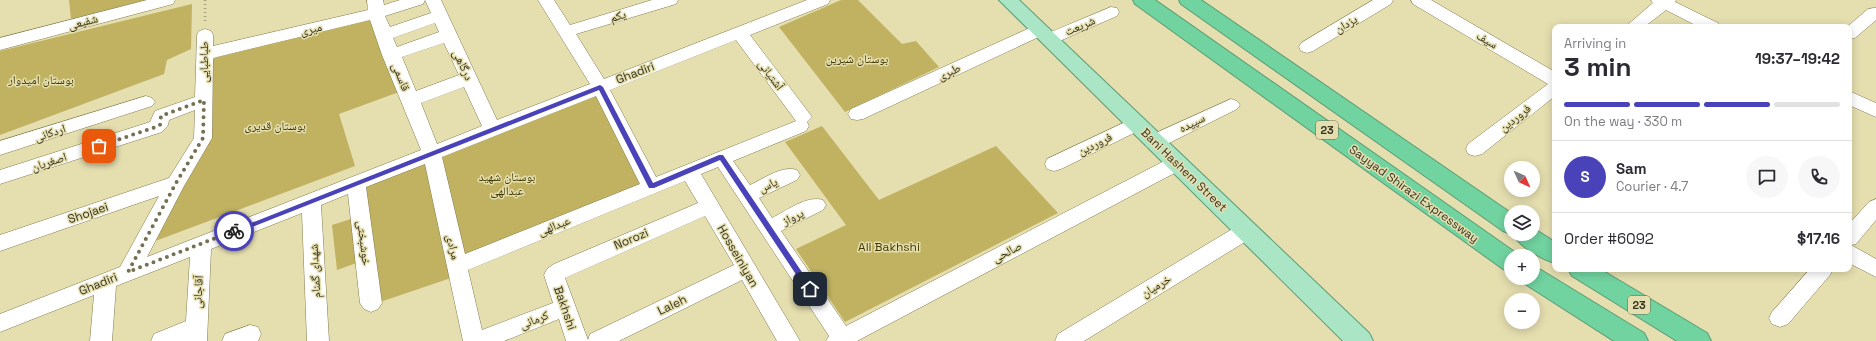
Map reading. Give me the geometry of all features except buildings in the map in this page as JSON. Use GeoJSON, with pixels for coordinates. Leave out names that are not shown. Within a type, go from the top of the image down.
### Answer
{"type":"FeatureCollection","features":[{"type":"Feature","properties":{"kind":"highway","name":"Sayyad Shirazi Expressway"},"geometry":{"type":"LineString","coordinates":[[1142,0],[1504,257]]}},
{"type":"Feature","properties":{"kind":"highway","name":"23"},"geometry":{"type":"LineString","coordinates":[[1188,0],[1504,219]]}},
{"type":"Feature","properties":{"kind":"highway"},"geometry":{"type":"LineString","coordinates":[[1536,241],[1552,252]]}},
{"type":"Feature","properties":{"kind":"highway","name":"23"},"geometry":{"type":"LineString","coordinates":[[1585,272],[1698,341]]}},
{"type":"Feature","properties":{"kind":"highway"},"geometry":{"type":"LineString","coordinates":[[1540,281],[1635,341]]}},
{"type":"Feature","properties":{"kind":"main road","name":"Bani Hashem Street"},"geometry":{"type":"LineString","coordinates":[[1008,0],[1360,341]]}},
{"type":"Feature","properties":{"kind":"street","name":"شفیعی"},"geometry":{"type":"LineString","coordinates":[[0,44],[167,0]]}},
{"type":"Feature","properties":{"kind":"street","name":"میری"},"geometry":{"type":"LineString","coordinates":[[204,54],[376,7],[417,0]]}},
{"type":"Feature","properties":{"kind":"street","name":"درگاهی"},"geometry":{"type":"LineString","coordinates":[[433,0],[492,129]]}},
{"type":"Feature","properties":{"kind":"street"},"geometry":{"type":"LineString","coordinates":[[546,0],[600,87],[651,187]]}},
{"type":"Feature","properties":{"kind":"street","name":"یکم"},"geometry":{"type":"LineString","coordinates":[[565,32],[670,0]]}},
{"type":"Feature","properties":{"kind":"street","name":"Ghadiri"},"geometry":{"type":"LineString","coordinates":[[0,323],[822,0]]}},
{"type":"Feature","properties":{"kind":"street","name":"یزدان"},"geometry":{"type":"LineString","coordinates":[[1307,47],[1385,0]]}},
{"type":"Feature","properties":{"kind":"street","name":"سیف"},"geometry":{"type":"LineString","coordinates":[[1419,0],[1552,78]]}},
{"type":"Feature","properties":{"kind":"street"},"geometry":{"type":"LineString","coordinates":[[1637,24],[1664,1],[1706,24]]}},
{"type":"Feature","properties":{"kind":"street","name":"قاسمی"},"geometry":{"type":"LineString","coordinates":[[376,7],[391,54],[432,153]]}},
{"type":"Feature","properties":{"kind":"street","name":"شریعت"},"geometry":{"type":"LineString","coordinates":[[1044,35],[1111,12]]}},
{"type":"Feature","properties":{"kind":"street"},"geometry":{"type":"LineString","coordinates":[[1852,31],[1874,13]]}},
{"type":"Feature","properties":{"kind":"street"},"geometry":{"type":"LineString","coordinates":[[384,35],[440,16]]}},
{"type":"Feature","properties":{"kind":"street","name":"آشتیانی"},"geometry":{"type":"LineString","coordinates":[[740,32],[801,122]]}},
{"type":"Feature","properties":{"kind":"street","name":"طباطبایی"},"geometry":{"type":"LineString","coordinates":[[128,272],[176,183],[203,138],[204,35]]}},
{"type":"Feature","properties":{"kind":"street"},"geometry":{"type":"LineString","coordinates":[[391,54],[449,35]]}},
{"type":"Feature","properties":{"kind":"street","name":"طبری"},"geometry":{"type":"LineString","coordinates":[[857,114],[1044,35]]}},
{"type":"Feature","properties":{"kind":"street"},"geometry":{"type":"LineString","coordinates":[[410,100],[469,78]]}},
{"type":"Feature","properties":{"kind":"street","name":"فروردین"},"geometry":{"type":"LineString","coordinates":[[1475,149],[1552,89]]}},
{"type":"Feature","properties":{"kind":"street"},"geometry":{"type":"LineString","coordinates":[[1852,99],[1876,111]]}},
{"type":"Feature","properties":{"kind":"street","name":"اصغریان"},"geometry":{"type":"LineString","coordinates":[[0,177],[156,127],[160,125],[161,116],[204,100]]}},
{"type":"Feature","properties":{"kind":"street","name":"اردکانی"},"geometry":{"type":"LineString","coordinates":[[0,148],[146,102]]}},
{"type":"Feature","properties":{"kind":"street","name":"سپیده"},"geometry":{"type":"LineString","coordinates":[[1154,142],[1231,105]]}},
{"type":"Feature","properties":{"kind":"street","name":"عبدالهی"},"geometry":{"type":"LineString","coordinates":[[457,266],[651,187],[801,122]]}},
{"type":"Feature","properties":{"kind":"street","name":"فروردین"},"geometry":{"type":"LineString","coordinates":[[1054,164],[1136,124]]}},
{"type":"Feature","properties":{"kind":"street","name":"مرادی"},"geometry":{"type":"LineString","coordinates":[[432,153],[474,341]]}},
{"type":"Feature","properties":{"kind":"street"},"geometry":{"type":"LineString","coordinates":[[721,157],[769,228],[841,340]]}},
{"type":"Feature","properties":{"kind":"street","name":"صالحی"},"geometry":{"type":"LineString","coordinates":[[841,340],[1177,163]]}},
{"type":"Feature","properties":{"kind":"street","name":"Hosseiniyan"},"geometry":{"type":"LineString","coordinates":[[688,171],[789,341]]}},
{"type":"Feature","properties":{"kind":"street","name":"یاس"},"geometry":{"type":"LineString","coordinates":[[746,195],[790,175]]}},
{"type":"Feature","properties":{"kind":"street","name":"Shojaei"},"geometry":{"type":"LineString","coordinates":[[0,243],[176,183]]}},
{"type":"Feature","properties":{"kind":"street","name":"خوشبختی"},"geometry":{"type":"LineString","coordinates":[[356,183],[371,303]]}},
{"type":"Feature","properties":{"kind":"street","name":"شهدای گمنام"},"geometry":{"type":"LineString","coordinates":[[311,201],[318,341]]}},
{"type":"Feature","properties":{"kind":"street","name":"پرواز"},"geometry":{"type":"LineString","coordinates":[[769,228],[816,205]]}},
{"type":"Feature","properties":{"kind":"street","name":"Norozi"},"geometry":{"type":"LineString","coordinates":[[554,275],[561,270],[709,206]]}},
{"type":"Feature","properties":{"kind":"street"},"geometry":{"type":"LineString","coordinates":[[1852,235],[1876,207]]}},
{"type":"Feature","properties":{"kind":"street","name":"خرمیان"},"geometry":{"type":"LineString","coordinates":[[1066,341],[1246,231]]}},
{"type":"Feature","properties":{"kind":"street","name":"آقاجانی"},"geometry":{"type":"LineString","coordinates":[[196,334],[201,244]]}},
{"type":"Feature","properties":{"kind":"street"},"geometry":{"type":"LineString","coordinates":[[1852,255],[1876,269]]}},
{"type":"Feature","properties":{"kind":"street","name":"Laleh"},"geometry":{"type":"LineString","coordinates":[[598,341],[746,269]]}},
{"type":"Feature","properties":{"kind":"street"},"geometry":{"type":"LineString","coordinates":[[1780,318],[1820,272]]}},
{"type":"Feature","properties":{"kind":"street","name":"Bakhshi"},"geometry":{"type":"LineString","coordinates":[[554,275],[577,341]]}},
{"type":"Feature","properties":{"kind":"street"},"geometry":{"type":"LineString","coordinates":[[101,341],[106,281]]}},
{"type":"Feature","properties":{"kind":"street","name":"کرمانی"},"geometry":{"type":"LineString","coordinates":[[480,341],[565,307]]}},
{"type":"Feature","properties":{"kind":"street"},"geometry":{"type":"LineString","coordinates":[[162,341],[196,334]]}},
{"type":"Feature","properties":{"kind":"path","name":"طباطبایی"},"geometry":{"type":"LineString","coordinates":[[204,35],[205,0]]}},
{"type":"Feature","properties":{"kind":"green space"},"geometry":{"type":"Polygon","coordinates":[[[69,0],[146,0],[71,19],[69,0]]]}},
{"type":"Feature","properties":{"kind":"green space","name":"بوستان شیرین"},"geometry":{"type":"Polygon","coordinates":[[[841,0],[858,0],[902,44],[916,41],[939,67],[845,112],[779,27],[841,0]]]}},
{"type":"Feature","properties":{"kind":"green space","name":"بوستان امیدوار"},"geometry":{"type":"Polygon","coordinates":[[[192,4],[191,49],[167,60],[164,74],[0,135],[0,51],[192,4]]]}},
{"type":"Feature","properties":{"kind":"green space","name":"بوستان قدیری"},"geometry":{"type":"Polygon","coordinates":[[[373,18],[399,92],[339,114],[355,166],[150,243],[210,135],[210,62],[220,54],[373,18]]]}},
{"type":"Feature","properties":{"kind":"green space","name":"بوستان شهید عبدالهی"},"geometry":{"type":"Polygon","coordinates":[[[596,91],[645,185],[462,259],[437,154],[596,91]]]}},
{"type":"Feature","properties":{"kind":"green space","name":"Ali Bakhshi"},"geometry":{"type":"Polygon","coordinates":[[[822,126],[879,200],[996,146],[1058,213],[845,322],[796,249],[846,225],[785,142],[822,126]]]}},
{"type":"Feature","properties":{"kind":"green space"},"geometry":{"type":"Polygon","coordinates":[[[427,160],[451,278],[380,302],[364,185],[427,160]]]}},
{"type":"Feature","properties":{"kind":"green space"},"geometry":{"type":"Polygon","coordinates":[[[357,217],[362,261],[337,270],[332,225],[357,217]]]}},
{"type":"Feature","properties":{"kind":"way so far"},"geometry":{"type":"LineString","coordinates":[[99,146],[159,126],[160,118],[164,114],[204,100],[203,138],[176,183],[128,272],[234,231]]}},
{"type":"Feature","properties":{"kind":"route"},"geometry":{"type":"LineString","coordinates":[[234,231],[600,87],[651,187],[721,157],[810,289]]}}]}
